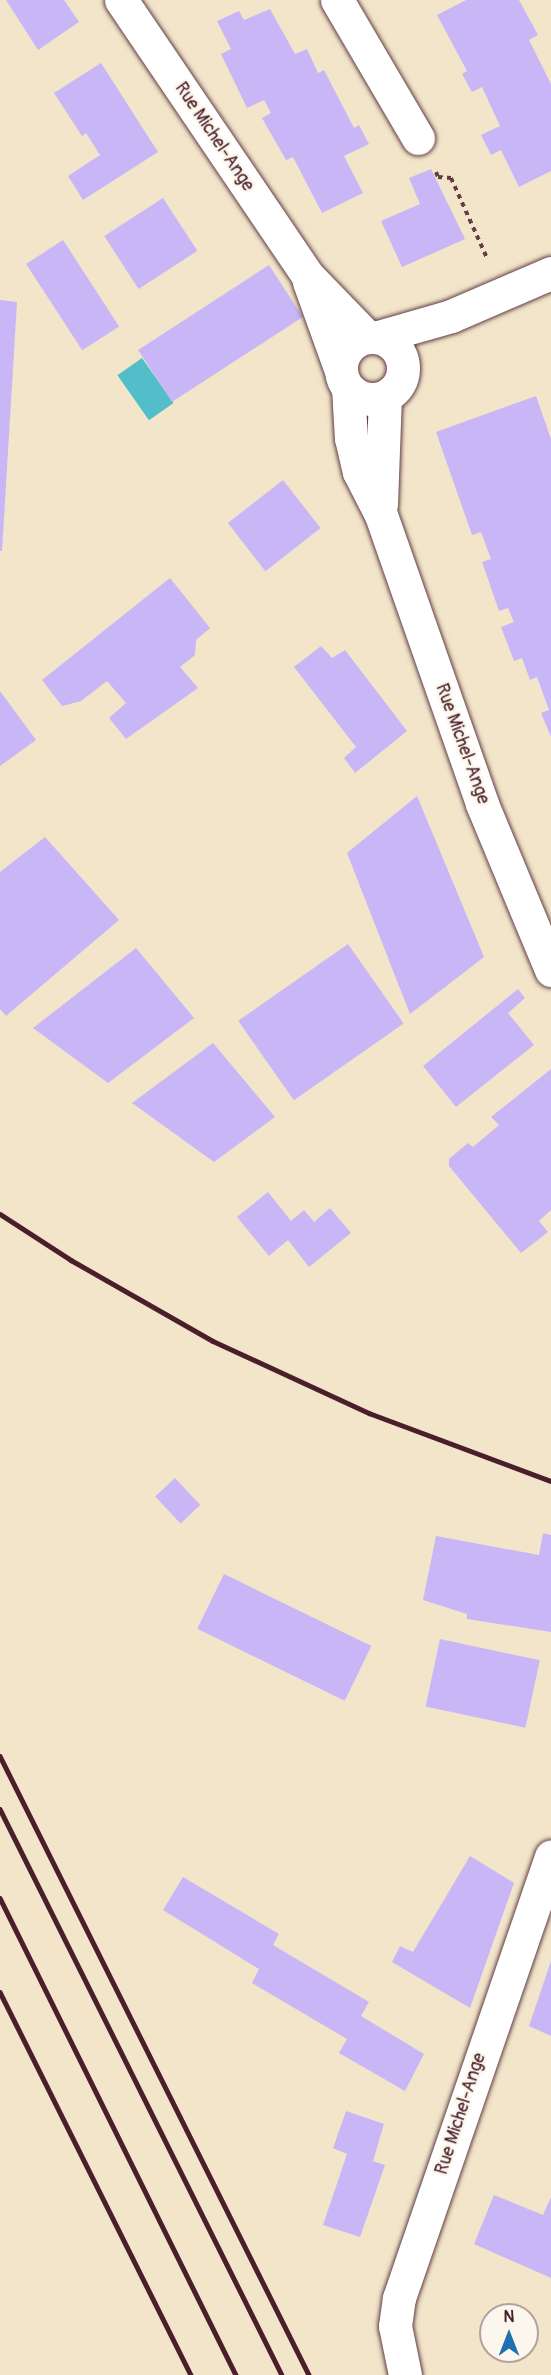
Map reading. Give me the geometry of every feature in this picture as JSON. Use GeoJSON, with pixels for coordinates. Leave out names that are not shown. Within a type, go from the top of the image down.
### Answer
{"type":"FeatureCollection","features":[{"type":"Feature","properties":{"kind":"street"},"geometry":{"type":"LineString","coordinates":[[337,0],[418,138]]}},
{"type":"Feature","properties":{"kind":"street","name":"Rue Michel-Ange"},"geometry":{"type":"LineString","coordinates":[[131,3],[307,275],[344,378],[351,438],[359,472],[381,515],[482,804],[551,970]]}},
{"type":"Feature","properties":{"kind":"street"},"geometry":{"type":"LineString","coordinates":[[450,316],[394,385],[365,399],[344,378],[348,347],[373,337],[450,316],[551,273]]}},
{"type":"Feature","properties":{"kind":"street","name":"Rue Michel-Ange"},"geometry":{"type":"LineString","coordinates":[[307,275],[373,337],[400,354],[380,451],[381,515]]}},
{"type":"Feature","properties":{"kind":"street","name":"Rue Michel-Ange"},"geometry":{"type":"LineString","coordinates":[[405,2375],[395,2326],[399,2298],[542,1909],[551,1856]]}},
{"type":"Feature","properties":{"kind":"path"},"geometry":{"type":"LineString","coordinates":[[418,138],[438,177],[451,178],[503,295]]}},
{"type":"Feature","properties":{"kind":"water"},"geometry":{"type":"Polygon","coordinates":[[[142,358],[174,403],[149,420],[117,375],[142,358]]]}},
{"type":"Feature","properties":{"kind":"building"},"geometry":{"type":"Polygon","coordinates":[[[6,0],[64,0],[79,22],[38,50],[6,0]]]}},
{"type":"Feature","properties":{"kind":"building"},"geometry":{"type":"Polygon","coordinates":[[[466,0],[519,0],[538,35],[529,40],[551,84],[551,171],[519,187],[501,150],[491,155],[481,135],[500,126],[482,87],[472,92],[462,74],[467,71],[437,15],[466,0]]]}},
{"type":"Feature","properties":{"kind":"building"},"geometry":{"type":"Polygon","coordinates":[[[270,9],[295,54],[307,49],[318,73],[324,70],[354,128],[359,125],[369,144],[344,156],[363,193],[322,213],[293,157],[286,160],[262,118],[271,113],[264,100],[247,108],[221,54],[231,49],[217,21],[239,11],[244,20],[270,9]]]}},
{"type":"Feature","properties":{"kind":"building"},"geometry":{"type":"Polygon","coordinates":[[[101,63],[158,152],[83,200],[68,176],[100,155],[86,133],[82,136],[54,93],[101,63]]]}},
{"type":"Feature","properties":{"kind":"building"},"geometry":{"type":"Polygon","coordinates":[[[431,169],[465,239],[402,267],[381,221],[420,204],[409,178],[431,169]]]}},
{"type":"Feature","properties":{"kind":"building"},"geometry":{"type":"Polygon","coordinates":[[[163,198],[197,251],[139,289],[104,236],[163,198]]]}},
{"type":"Feature","properties":{"kind":"building"},"geometry":{"type":"Polygon","coordinates":[[[63,240],[119,326],[82,350],[26,264],[63,240]]]}},
{"type":"Feature","properties":{"kind":"building"},"geometry":{"type":"Polygon","coordinates":[[[269,265],[303,317],[172,402],[138,350],[269,265]]]}},
{"type":"Feature","properties":{"kind":"building"},"geometry":{"type":"Polygon","coordinates":[[[0,300],[17,302],[2,551],[0,551],[0,300]]]}},
{"type":"Feature","properties":{"kind":"building"},"geometry":{"type":"Polygon","coordinates":[[[536,396],[551,439],[551,737],[541,713],[549,710],[537,677],[530,680],[522,658],[514,661],[501,627],[514,622],[508,608],[499,611],[482,562],[491,559],[481,532],[472,535],[436,432],[536,396]]]}},
{"type":"Feature","properties":{"kind":"building"},"geometry":{"type":"Polygon","coordinates":[[[283,480],[321,528],[265,571],[228,523],[283,480]]]}},
{"type":"Feature","properties":{"kind":"building"},"geometry":{"type":"Polygon","coordinates":[[[170,578],[210,628],[196,640],[195,655],[180,667],[198,688],[126,739],[109,718],[126,703],[107,681],[81,701],[62,706],[42,680],[170,578]]]}},
{"type":"Feature","properties":{"kind":"building"},"geometry":{"type":"Polygon","coordinates":[[[321,646],[332,658],[345,650],[407,731],[355,773],[344,758],[356,747],[294,667],[321,646]]]}},
{"type":"Feature","properties":{"kind":"building"},"geometry":{"type":"Polygon","coordinates":[[[0,691],[36,740],[0,766],[0,691]]]}},
{"type":"Feature","properties":{"kind":"building"},"geometry":{"type":"Polygon","coordinates":[[[417,796],[484,957],[410,1014],[347,853],[417,796]]]}},
{"type":"Feature","properties":{"kind":"building"},"geometry":{"type":"Polygon","coordinates":[[[45,837],[119,920],[6,1016],[0,1009],[0,872],[45,837]]]}},
{"type":"Feature","properties":{"kind":"building"},"geometry":{"type":"Polygon","coordinates":[[[348,944],[404,1023],[294,1100],[238,1021],[348,944]]]}},
{"type":"Feature","properties":{"kind":"building"},"geometry":{"type":"Polygon","coordinates":[[[136,948],[194,1018],[108,1083],[33,1028],[136,948]]]}},
{"type":"Feature","properties":{"kind":"building"},"geometry":{"type":"Polygon","coordinates":[[[518,989],[525,998],[508,1013],[534,1045],[456,1107],[423,1066],[518,989]]]}},
{"type":"Feature","properties":{"kind":"building"},"geometry":{"type":"Polygon","coordinates":[[[213,1043],[275,1117],[214,1162],[132,1103],[213,1043]]]}},
{"type":"Feature","properties":{"kind":"building"},"geometry":{"type":"Polygon","coordinates":[[[551,1069],[551,1210],[539,1221],[548,1232],[521,1253],[449,1166],[449,1159],[468,1143],[473,1147],[499,1125],[491,1117],[551,1069]]]}},
{"type":"Feature","properties":{"kind":"building"},"geometry":{"type":"Polygon","coordinates":[[[268,1192],[291,1221],[304,1210],[314,1222],[330,1208],[351,1233],[309,1267],[288,1240],[269,1256],[237,1217],[268,1192]]]}},
{"type":"Feature","properties":{"kind":"building"},"geometry":{"type":"Polygon","coordinates":[[[175,1478],[200,1505],[180,1523],[155,1496],[175,1478]]]}},
{"type":"Feature","properties":{"kind":"building"},"geometry":{"type":"Polygon","coordinates":[[[543,1533],[551,1535],[551,1632],[467,1619],[467,1614],[423,1600],[436,1536],[539,1555],[543,1533]]]}},
{"type":"Feature","properties":{"kind":"building"},"geometry":{"type":"Polygon","coordinates":[[[224,1574],[371,1646],[345,1701],[197,1629],[224,1574]]]}},
{"type":"Feature","properties":{"kind":"building"},"geometry":{"type":"Polygon","coordinates":[[[440,1639],[540,1660],[525,1728],[426,1706],[440,1639]]]}},
{"type":"Feature","properties":{"kind":"building"},"geometry":{"type":"Polygon","coordinates":[[[470,1856],[514,1883],[470,2008],[392,1962],[400,1946],[413,1952],[470,1856]]]}},
{"type":"Feature","properties":{"kind":"building"},"geometry":{"type":"Polygon","coordinates":[[[183,1877],[279,1934],[273,1945],[369,2002],[361,2016],[424,2054],[405,2091],[339,2053],[347,2039],[252,1983],[259,1969],[163,1910],[183,1877]]]}},
{"type":"Feature","properties":{"kind":"building"},"geometry":{"type":"Polygon","coordinates":[[[551,1961],[551,2036],[529,2026],[551,1961]]]}},
{"type":"Feature","properties":{"kind":"building"},"geometry":{"type":"Polygon","coordinates":[[[346,2111],[384,2124],[373,2161],[385,2165],[360,2237],[323,2225],[347,2154],[333,2148],[346,2111]]]}},
{"type":"Feature","properties":{"kind":"building"},"geometry":{"type":"Polygon","coordinates":[[[494,2195],[543,2215],[551,2197],[551,2278],[474,2244],[494,2195]]]}},
{"type":"Feature","properties":{"kind":"railway"},"geometry":{"type":"LineString","coordinates":[[0,1214],[71,1260],[213,1341],[369,1413],[551,1481]]}},
{"type":"Feature","properties":{"kind":"railway"},"geometry":{"type":"LineString","coordinates":[[0,1756],[309,2375]]}},
{"type":"Feature","properties":{"kind":"railway"},"geometry":{"type":"LineString","coordinates":[[0,1809],[282,2375]]}},
{"type":"Feature","properties":{"kind":"railway"},"geometry":{"type":"LineString","coordinates":[[0,1898],[236,2375]]}},
{"type":"Feature","properties":{"kind":"railway"},"geometry":{"type":"LineString","coordinates":[[0,1992],[191,2375]]}}]}
